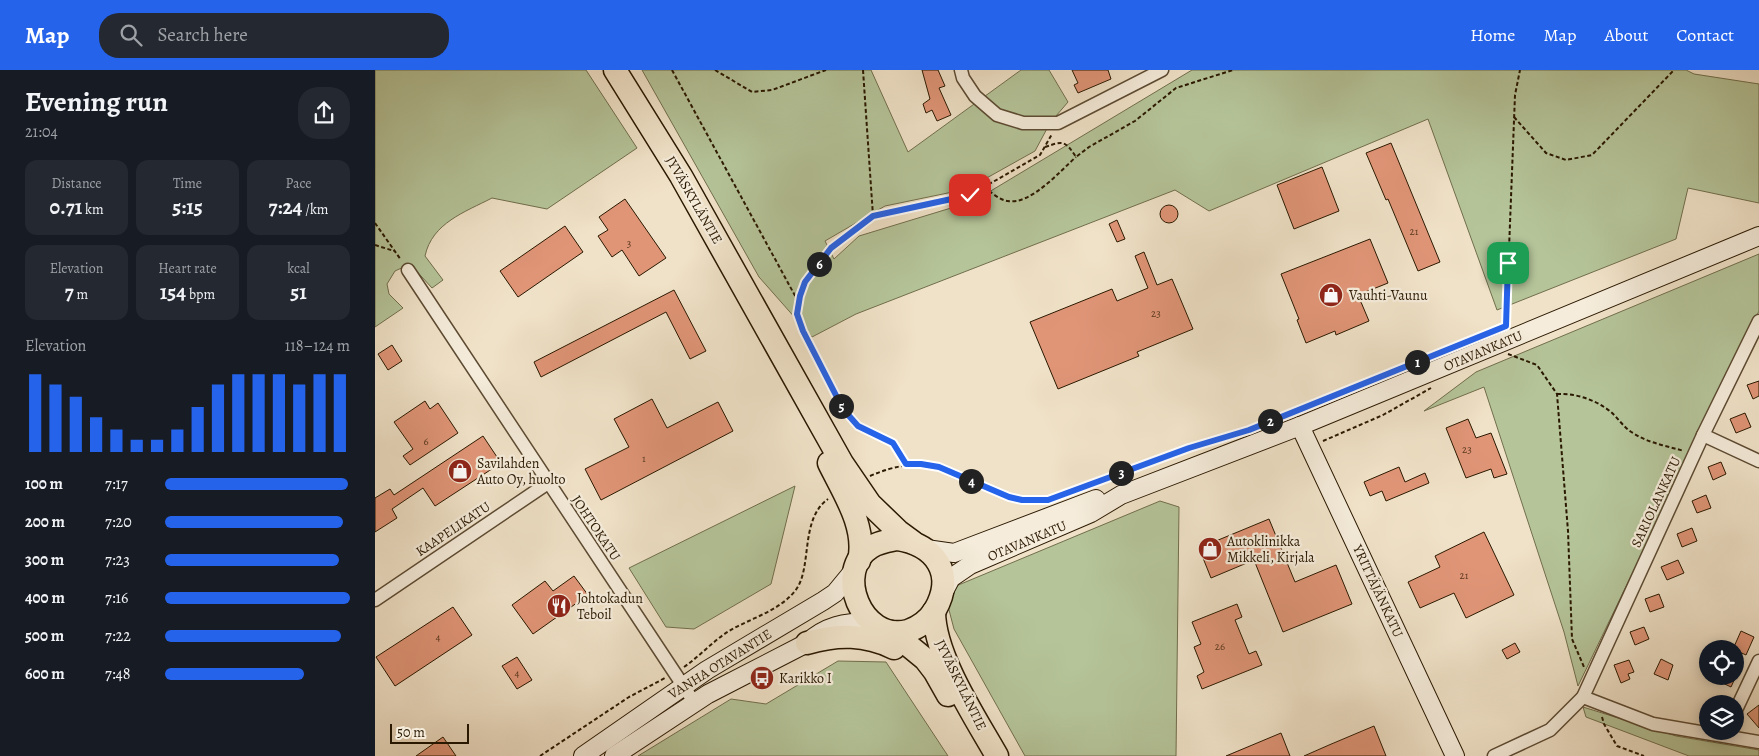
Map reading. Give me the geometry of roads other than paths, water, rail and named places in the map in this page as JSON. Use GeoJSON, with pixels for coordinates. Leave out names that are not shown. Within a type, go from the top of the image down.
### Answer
{"type":"FeatureCollection","features":[{"type":"Feature","properties":{"kind":"highway","name":"JYVÄSKYLÄNTIE"},"geometry":{"type":"LineString","coordinates":[[615,70],[681,176],[842,463],[870,504],[898,531],[920,545]]}},
{"type":"Feature","properties":{"kind":"highway","name":"JYVÄSKYLÄNTIE"},"geometry":{"type":"LineString","coordinates":[[768,333],[850,508],[861,539],[856,565]]}},
{"type":"Feature","properties":{"kind":"highway"},"geometry":{"type":"LineString","coordinates":[[897,539],[920,545],[937,560],[941,570],[943,580],[938,604],[927,620],[917,628],[892,632],[870,622],[860,608],[855,594],[856,565],[869,548],[881,542],[897,539]]}},
{"type":"Feature","properties":{"kind":"highway","name":"JYVÄSKYLÄNTIE"},"geometry":{"type":"LineString","coordinates":[[938,604],[934,626],[937,639],[950,669],[997,756]]}},
{"type":"Feature","properties":{"kind":"highway","name":"JYVÄSKYLÄNTIE"},"geometry":{"type":"LineString","coordinates":[[892,632],[925,659],[935,672],[985,756]]}},
{"type":"Feature","properties":{"kind":"highway"},"geometry":{"type":"LineString","coordinates":[[807,643],[837,636],[852,636],[885,644],[902,652],[943,688]]}},
{"type":"Feature","properties":{"kind":"main road","name":"OTAVANKATU"},"geometry":{"type":"LineString","coordinates":[[938,604],[951,578],[970,565],[1091,513],[1121,495],[1300,426],[1759,236]]}},
{"type":"Feature","properties":{"kind":"main road","name":"YRITTÄJÄNKATU"},"geometry":{"type":"LineString","coordinates":[[1300,426],[1455,756]]}},
{"type":"Feature","properties":{"kind":"main road","name":"OTAVANKATU"},"geometry":{"type":"LineString","coordinates":[[920,545],[954,553],[1096,499],[1121,495]]}},
{"type":"Feature","properties":{"kind":"main road","name":"VANHA OTAVANTIE"},"geometry":{"type":"LineString","coordinates":[[583,756],[680,678],[743,647],[835,593],[856,565]]}},
{"type":"Feature","properties":{"kind":"main road","name":"VANHA OTAVANTIE"},"geometry":{"type":"LineString","coordinates":[[614,756],[694,702],[807,643],[817,633],[840,624],[870,622]]}},
{"type":"Feature","properties":{"kind":"street"},"geometry":{"type":"LineString","coordinates":[[961,70],[963,78],[975,96],[997,115],[1023,123],[1058,123],[1162,70]]}},
{"type":"Feature","properties":{"kind":"street","name":"JOHTOKATU"},"geometry":{"type":"LineString","coordinates":[[408,270],[548,483],[680,678],[694,702]]}},
{"type":"Feature","properties":{"kind":"street","name":"SARIOLANKATU"},"geometry":{"type":"LineString","coordinates":[[1583,697],[1703,435],[1759,320]]}},
{"type":"Feature","properties":{"kind":"street"},"geometry":{"type":"LineString","coordinates":[[1703,435],[1759,461]]}},
{"type":"Feature","properties":{"kind":"street","name":"KAAPELIKATU"},"geometry":{"type":"LineString","coordinates":[[375,600],[548,483]]}},
{"type":"Feature","properties":{"kind":"street"},"geometry":{"type":"LineString","coordinates":[[1743,695],[1759,661]]}},
{"type":"Feature","properties":{"kind":"street"},"geometry":{"type":"LineString","coordinates":[[1494,756],[1550,730],[1583,697],[1653,724],[1699,730]]}},
{"type":"Feature","properties":{"kind":"street"},"geometry":{"type":"LineString","coordinates":[[1744,738],[1759,742]]}},
{"type":"Feature","properties":{"kind":"place","name":"Vauhti-Vaunu"},"geometry":{"type":"Point","coordinates":[1331,295]}},
{"type":"Feature","properties":{"kind":"place","name":"Savilahden Auto Oy, huolto"},"geometry":{"type":"Point","coordinates":[460,471]}},
{"type":"Feature","properties":{"kind":"place","name":"Autoklinikka Mikkeli, Kirjala"},"geometry":{"type":"Point","coordinates":[1210,549]}},
{"type":"Feature","properties":{"kind":"place","name":"Johtokadun Teboil"},"geometry":{"type":"Point","coordinates":[559,606]}},
{"type":"Feature","properties":{"kind":"place","name":"Karikko I"},"geometry":{"type":"Point","coordinates":[762,678]}}]}
